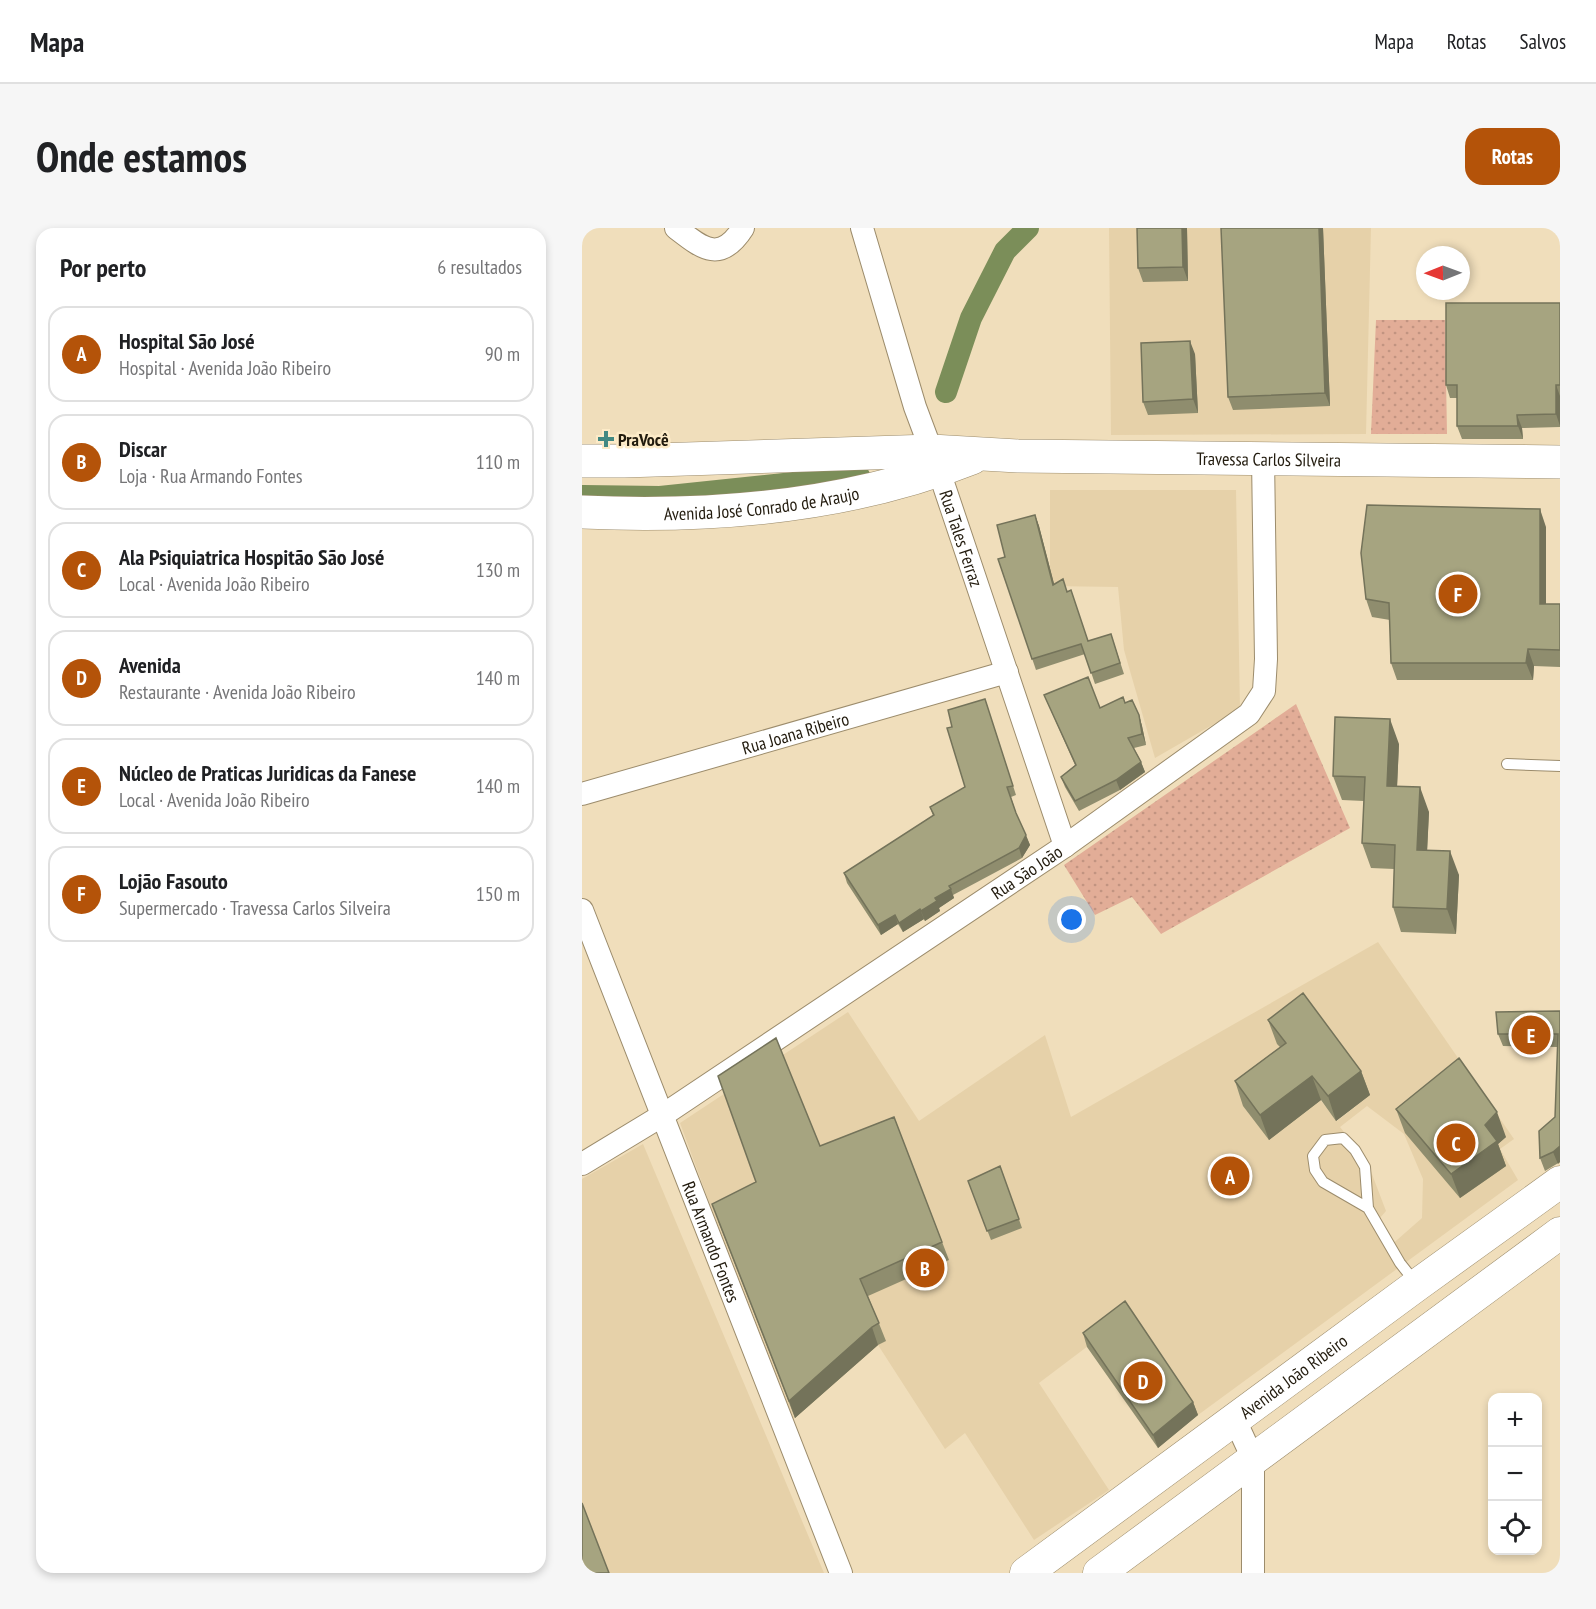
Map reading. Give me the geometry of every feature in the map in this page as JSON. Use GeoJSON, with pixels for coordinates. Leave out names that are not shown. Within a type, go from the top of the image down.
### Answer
{"type":"FeatureCollection","features":[{"type":"Feature","properties":{"kind":"main road","name":"Travessa Carlos Silveira"},"geometry":{"type":"LineString","coordinates":[[935,461],[978,455],[1560,462]]}},
{"type":"Feature","properties":{"kind":"main road"},"geometry":{"type":"LineString","coordinates":[[582,460],[935,461]]}},
{"type":"Feature","properties":{"kind":"main road","name":"Avenida José Conrado de Araujo"},"geometry":{"type":"LineString","coordinates":[[582,512],[708,512],[784,506],[884,488],[935,461]]}},
{"type":"Feature","properties":{"kind":"main road","name":"Avenida João Ribeiro"},"geometry":{"type":"LineString","coordinates":[[1026,1573],[1560,1182]]}},
{"type":"Feature","properties":{"kind":"main road"},"geometry":{"type":"LineString","coordinates":[[1099,1573],[1560,1233]]}},
{"type":"Feature","properties":{"kind":"street"},"geometry":{"type":"LineString","coordinates":[[676,228],[700,247],[711,250],[722,249],[743,228]]}},
{"type":"Feature","properties":{"kind":"street","name":"Rua Tales Ferraz"},"geometry":{"type":"LineString","coordinates":[[862,228],[915,407],[1065,846]]}},
{"type":"Feature","properties":{"kind":"street","name":"Rua São João"},"geometry":{"type":"LineString","coordinates":[[582,1164],[663,1115],[1065,846],[1242,720],[1254,708],[1264,692],[1266,659],[1263,458]]}},
{"type":"Feature","properties":{"kind":"street","name":"Rua Joana Ribeiro"},"geometry":{"type":"LineString","coordinates":[[582,794],[1007,672]]}},
{"type":"Feature","properties":{"kind":"street","name":"Rua Armando Fontes"},"geometry":{"type":"LineString","coordinates":[[582,910],[841,1573]]}},
{"type":"Feature","properties":{"kind":"street"},"geometry":{"type":"LineString","coordinates":[[1235,1420],[1253,1459],[1253,1573]]}},
{"type":"Feature","properties":{"kind":"lane"},"geometry":{"type":"LineString","coordinates":[[1507,764],[1560,766]]}},
{"type":"Feature","properties":{"kind":"lane"},"geometry":{"type":"LineString","coordinates":[[1368,1208],[1323,1182],[1315,1170],[1313,1156],[1325,1140],[1343,1138],[1355,1150],[1365,1167],[1368,1208],[1400,1263],[1417,1285]]}},
{"type":"Feature","properties":{"kind":"shaded area"},"geometry":{"type":"Polygon","coordinates":[[[1109,228],[1371,228],[1366,434],[1111,435],[1109,228]]]}},
{"type":"Feature","properties":{"kind":"shaded area"},"geometry":{"type":"Polygon","coordinates":[[[1376,320],[1445,320],[1447,434],[1371,434],[1376,320]]]}},
{"type":"Feature","properties":{"kind":"shaded area"},"geometry":{"type":"Polygon","coordinates":[[[1050,490],[1236,490],[1240,709],[1155,758],[1124,650],[1118,587],[1050,586],[1050,490]]]}},
{"type":"Feature","properties":{"kind":"shaded area"},"geometry":{"type":"Polygon","coordinates":[[[1296,704],[1350,828],[1161,934],[1132,897],[1095,915],[1064,865],[1296,704]]]}},
{"type":"Feature","properties":{"kind":"shaded area"},"geometry":{"type":"Polygon","coordinates":[[[1378,942],[1514,1139],[1500,1149],[1518,1180],[1198,1415],[1129,1315],[1039,1383],[1109,1490],[1034,1540],[965,1433],[945,1449],[878,1345],[790,1422],[680,1123],[848,1012],[919,1121],[1045,1035],[1071,1117],[1378,942]],[[1294,1067],[1337,1121],[1370,1095],[1294,1067]],[[1367,1106],[1340,1127],[1367,1161],[1386,1211],[1374,1225],[1389,1247],[1422,1218],[1423,1179],[1404,1134],[1367,1106]]]}},
{"type":"Feature","properties":{"kind":"shaded area"},"geometry":{"type":"Polygon","coordinates":[[[643,1144],[824,1573],[608,1573],[582,1504],[582,1179],[643,1144]]]}},
{"type":"Feature","properties":{"kind":"building"},"geometry":{"type":"Polygon","coordinates":[[[1137,228],[1182,228],[1183,267],[1138,268],[1137,228]]]}},
{"type":"Feature","properties":{"kind":"building"},"geometry":{"type":"Polygon","coordinates":[[[1221,228],[1319,228],[1325,393],[1228,397],[1221,228]]]}},
{"type":"Feature","properties":{"kind":"building"},"geometry":{"type":"Polygon","coordinates":[[[1446,303],[1560,303],[1560,385],[1556,385],[1556,414],[1517,415],[1518,426],[1457,426],[1457,385],[1446,385],[1446,303]]]}},
{"type":"Feature","properties":{"kind":"building"},"geometry":{"type":"Polygon","coordinates":[[[1190,341],[1193,399],[1143,402],[1141,343],[1190,341]]]}},
{"type":"Feature","properties":{"kind":"building"},"geometry":{"type":"Polygon","coordinates":[[[1367,505],[1540,509],[1540,604],[1560,604],[1560,650],[1528,649],[1526,663],[1391,663],[1389,603],[1366,599],[1361,553],[1367,505]]]}},
{"type":"Feature","properties":{"kind":"building"},"geometry":{"type":"Polygon","coordinates":[[[1035,515],[1053,585],[1063,579],[1067,592],[1071,590],[1088,641],[1111,634],[1120,663],[1091,673],[1081,644],[1032,659],[998,559],[1005,557],[997,525],[1035,515]]]}},
{"type":"Feature","properties":{"kind":"building"},"geometry":{"type":"Polygon","coordinates":[[[1088,677],[1100,708],[1123,697],[1125,703],[1132,700],[1139,715],[1142,734],[1128,738],[1141,762],[1116,780],[1075,801],[1061,777],[1076,765],[1044,695],[1088,677]]]}},
{"type":"Feature","properties":{"kind":"building"},"geometry":{"type":"Polygon","coordinates":[[[985,699],[1013,786],[1007,787],[1026,835],[1019,848],[949,886],[951,889],[935,898],[937,901],[921,911],[920,909],[899,923],[895,915],[878,925],[844,873],[934,815],[930,807],[965,787],[947,728],[952,727],[948,710],[985,699]]]}},
{"type":"Feature","properties":{"kind":"building"},"geometry":{"type":"Polygon","coordinates":[[[1335,717],[1390,719],[1387,786],[1420,787],[1417,850],[1450,851],[1447,909],[1393,907],[1395,845],[1362,843],[1365,777],[1333,776],[1335,717]]]}},
{"type":"Feature","properties":{"kind":"building"},"geometry":{"type":"Polygon","coordinates":[[[1303,993],[1361,1071],[1328,1096],[1312,1076],[1260,1115],[1235,1081],[1286,1043],[1268,1020],[1303,993]]]}},
{"type":"Feature","properties":{"kind":"building"},"geometry":{"type":"Polygon","coordinates":[[[1560,1011],[1560,1146],[1540,1158],[1539,1131],[1555,1117],[1558,1034],[1498,1034],[1496,1012],[1560,1011]]]}},
{"type":"Feature","properties":{"kind":"building"},"geometry":{"type":"Polygon","coordinates":[[[776,1038],[820,1146],[894,1117],[942,1242],[860,1279],[879,1323],[789,1401],[712,1204],[756,1182],[718,1076],[776,1038]]]}},
{"type":"Feature","properties":{"kind":"building"},"geometry":{"type":"Polygon","coordinates":[[[1459,1058],[1497,1112],[1485,1125],[1497,1141],[1451,1174],[1396,1109],[1459,1058]]]}},
{"type":"Feature","properties":{"kind":"building"},"geometry":{"type":"Polygon","coordinates":[[[1000,1166],[1019,1219],[987,1231],[968,1181],[1000,1166]]]}},
{"type":"Feature","properties":{"kind":"building"},"geometry":{"type":"Polygon","coordinates":[[[1125,1301],[1193,1402],[1153,1435],[1083,1333],[1125,1301]]]}},
{"type":"Feature","properties":{"kind":"building"},"geometry":{"type":"Polygon","coordinates":[[[582,1503],[587,1516],[609,1573],[582,1573],[582,1503]]]}},
{"type":"Feature","properties":{"kind":"waterway"},"geometry":{"type":"LineString","coordinates":[[946,392],[971,318],[1005,251],[1028,228]]}},
{"type":"Feature","properties":{"kind":"waterway"},"geometry":{"type":"LineString","coordinates":[[583,496],[660,497],[859,476]]}},
{"type":"Feature","properties":{"kind":"place","name":"PraVocê"},"geometry":{"type":"Point","coordinates":[606,439]}},
{"type":"Feature","properties":{"kind":"place","name":"Lojão Fasouto"},"geometry":{"type":"Point","coordinates":[1458,594]}},
{"type":"Feature","properties":{"kind":"place","name":"Núcleo de Praticas Juridicas da Fanese"},"geometry":{"type":"Point","coordinates":[1531,1035]}},
{"type":"Feature","properties":{"kind":"place","name":"Ala Psiquiatrica Hospitão São José"},"geometry":{"type":"Point","coordinates":[1456,1143]}},
{"type":"Feature","properties":{"kind":"place","name":"Hospital São José"},"geometry":{"type":"Point","coordinates":[1230,1176]}},
{"type":"Feature","properties":{"kind":"place","name":"Discar"},"geometry":{"type":"Point","coordinates":[925,1268]}},
{"type":"Feature","properties":{"kind":"place","name":"Avenida"},"geometry":{"type":"Point","coordinates":[1143,1381]}}]}
